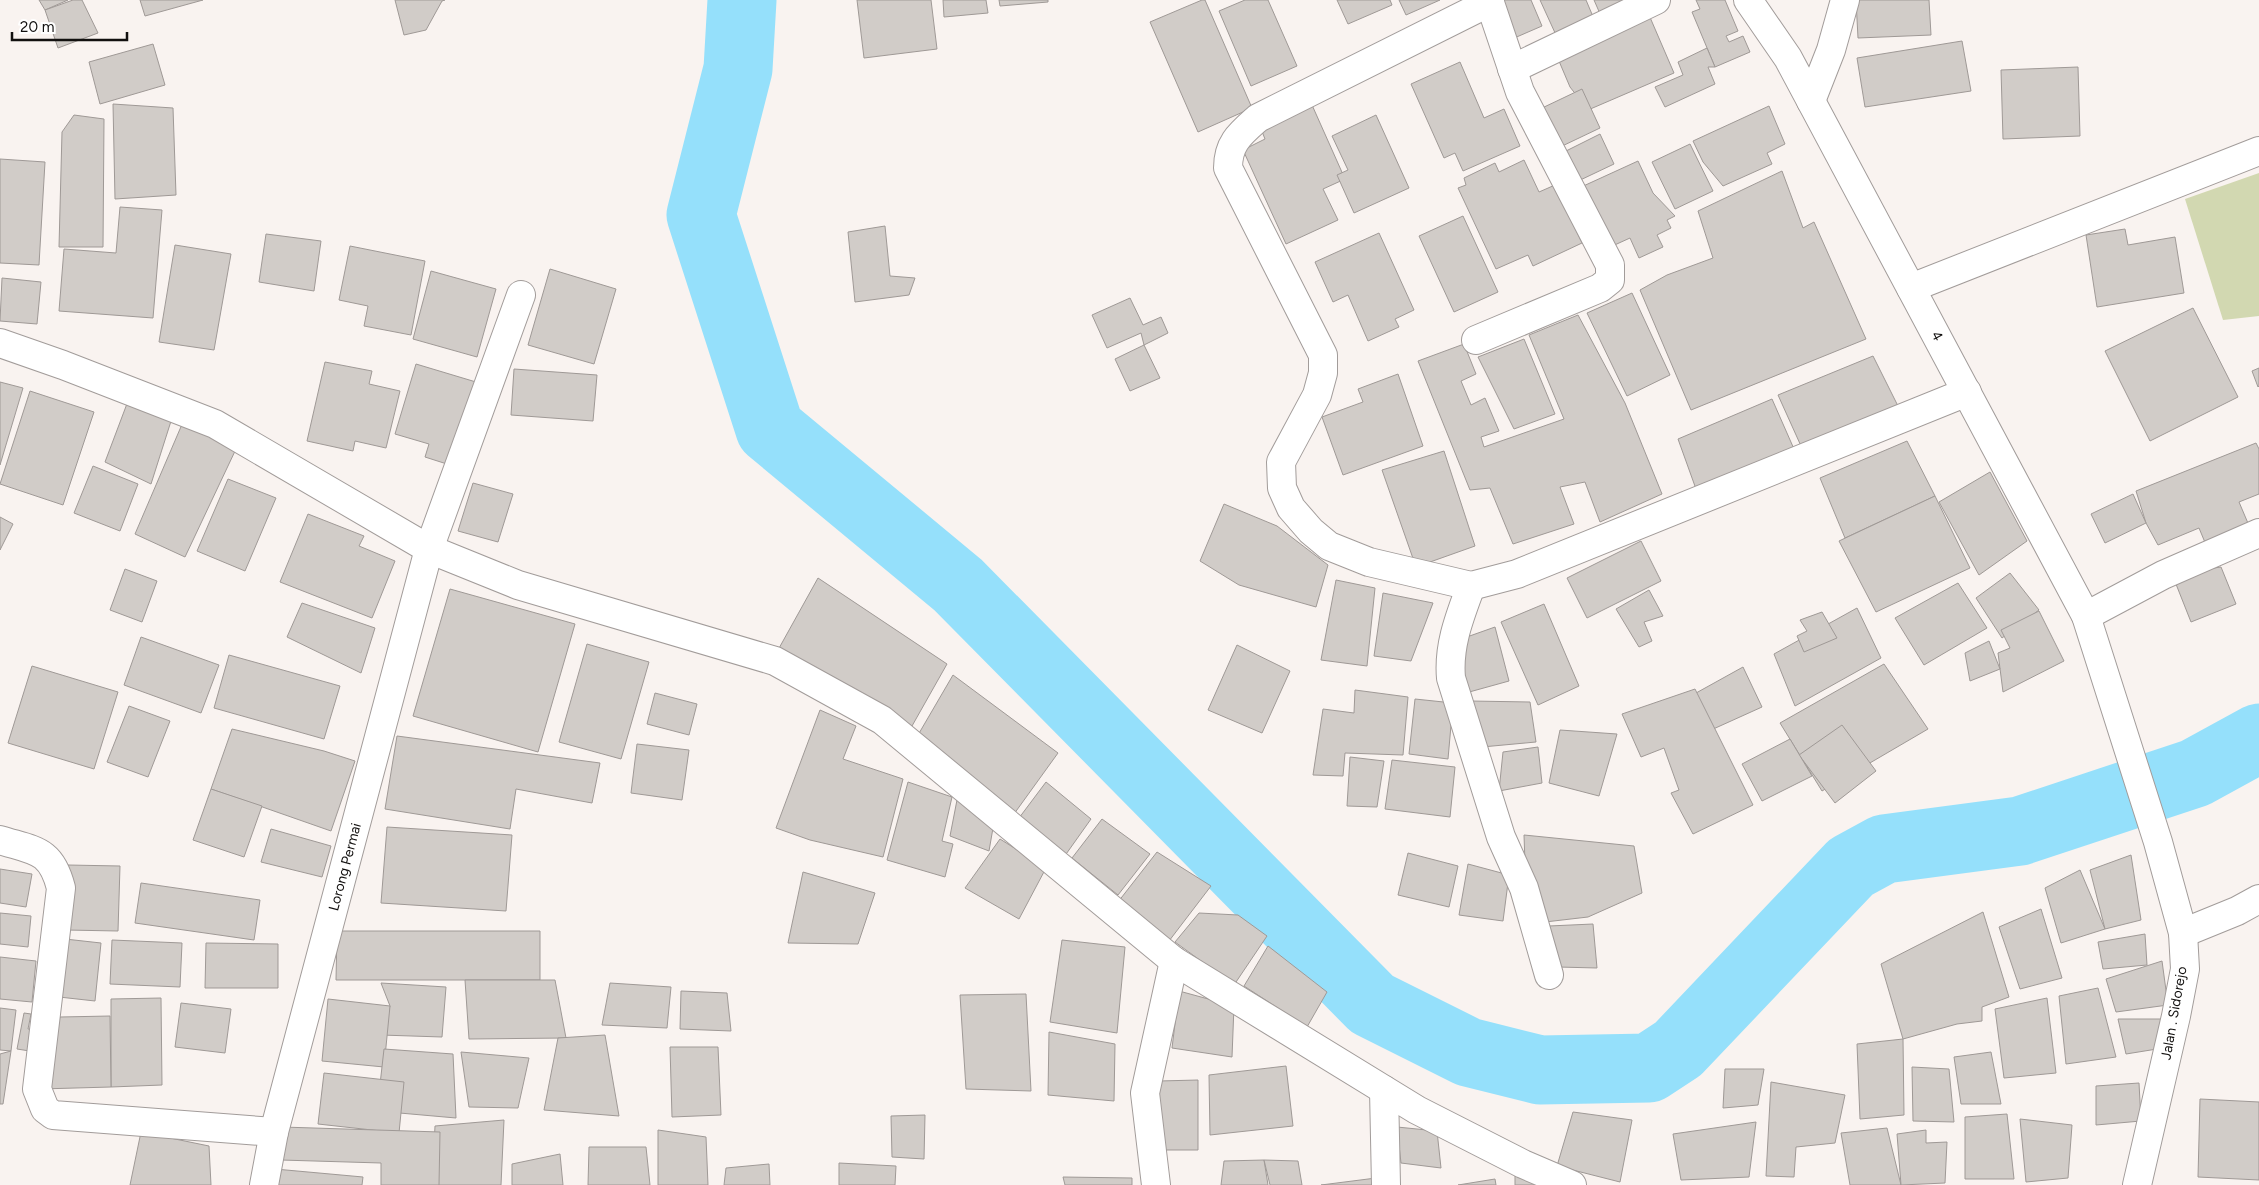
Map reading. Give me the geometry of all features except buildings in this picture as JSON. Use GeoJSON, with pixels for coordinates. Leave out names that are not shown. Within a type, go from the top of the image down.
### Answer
{"type":"FeatureCollection","features":[{"type":"Feature","properties":{"kind":"street"},"geometry":{"type":"LineString","coordinates":[[1512,69],[1656,0]]}},
{"type":"Feature","properties":{"kind":"street","name":"4"},"geometry":{"type":"LineString","coordinates":[[1748,0],[1788,58],[2086,616],[2158,842]]}},
{"type":"Feature","properties":{"kind":"street"},"geometry":{"type":"LineString","coordinates":[[1811,101],[1830,50],[1844,0]]}},
{"type":"Feature","properties":{"kind":"street"},"geometry":{"type":"LineString","coordinates":[[1476,340],[1600,288],[1610,280],[1610,265],[1520,92],[1490,1],[1258,118],[1237,137],[1228,155],[1228,168],[1323,355],[1323,373],[1318,395],[1281,462],[1282,488],[1291,508],[1311,531],[1328,546],[1369,562],[1470,586],[1517,574],[1967,392]]}},
{"type":"Feature","properties":{"kind":"street"},"geometry":{"type":"LineString","coordinates":[[1912,288],[2259,151]]}},
{"type":"Feature","properties":{"kind":"street","name":"Lorong Permai"},"geometry":{"type":"LineString","coordinates":[[264,1185],[274,1132],[429,549],[521,295]]}},
{"type":"Feature","properties":{"kind":"street"},"geometry":{"type":"LineString","coordinates":[[0,343],[63,365],[215,424],[429,549],[518,585],[775,661],[882,720],[1174,961],[1417,1110],[1523,1164],[1572,1185]]}},
{"type":"Feature","properties":{"kind":"street"},"geometry":{"type":"LineString","coordinates":[[2086,616],[2163,575],[2259,533]]}},
{"type":"Feature","properties":{"kind":"street"},"geometry":{"type":"LineString","coordinates":[[1470,586],[1452,641],[1449,661],[1451,678],[1501,836],[1524,888],[1549,975]]}},
{"type":"Feature","properties":{"kind":"street"},"geometry":{"type":"LineString","coordinates":[[0,840],[33,850],[46,857],[56,869],[61,888],[37,1089],[45,1109],[53,1115],[274,1132]]}},
{"type":"Feature","properties":{"kind":"street","name":"Jalan . Sidorejo"},"geometry":{"type":"LineString","coordinates":[[2137,1185],[2176,1016],[2184,969],[2183,933],[2158,842]]}},
{"type":"Feature","properties":{"kind":"street"},"geometry":{"type":"LineString","coordinates":[[2183,933],[2237,911],[2259,899]]}},
{"type":"Feature","properties":{"kind":"street"},"geometry":{"type":"LineString","coordinates":[[1156,1185],[1145,1093],[1174,961]]}},
{"type":"Feature","properties":{"kind":"street"},"geometry":{"type":"LineString","coordinates":[[1384,1090],[1386,1185]]}},
{"type":"Feature","properties":{"kind":"green space"},"geometry":{"type":"Polygon","coordinates":[[[2259,173],[2259,316],[2223,320],[2185,199],[2259,173]]]}},
{"type":"Feature","properties":{"kind":"waterway"},"geometry":{"type":"LineString","coordinates":[[742,0],[738,69],[701,215],[770,429],[958,585],[1372,1004],[1468,1052],[1540,1070],[1649,1068],[1678,1049],[1851,867],[1884,849],[2020,831],[2195,773],[2259,738]]}}]}
